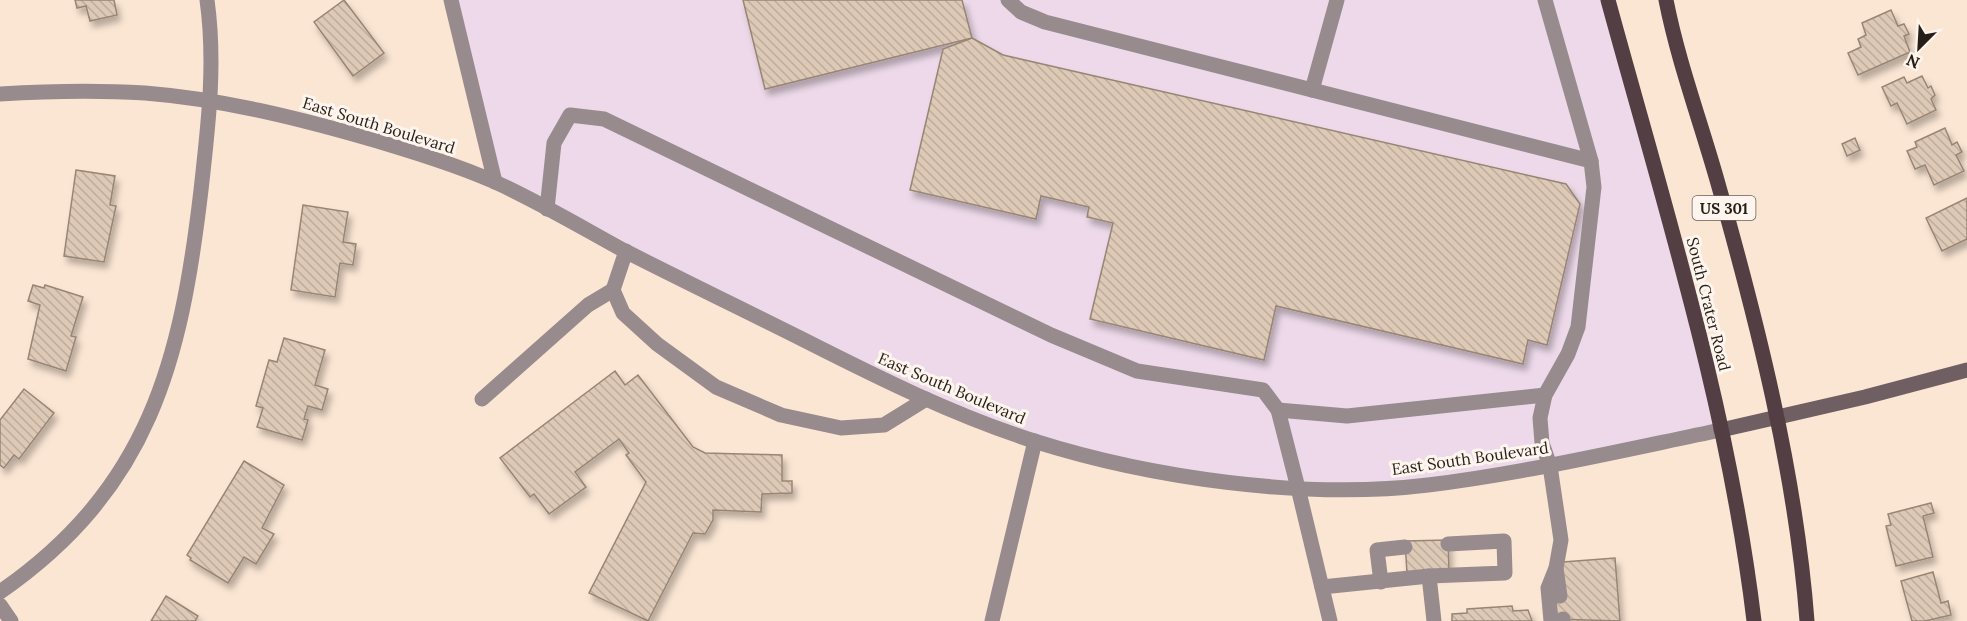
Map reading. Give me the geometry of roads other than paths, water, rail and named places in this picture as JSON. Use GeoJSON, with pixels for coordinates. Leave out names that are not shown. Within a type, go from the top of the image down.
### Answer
{"type":"FeatureCollection","features":[{"type":"Feature","properties":{"kind":"main road","name":"South Crater Road"},"geometry":{"type":"LineString","coordinates":[[1608,0],[1697,322],[1721,429],[1750,579],[1755,621]]}},
{"type":"Feature","properties":{"kind":"main road","name":"US 301"},"geometry":{"type":"LineString","coordinates":[[1666,0],[1717,182],[1777,417],[1795,519],[1807,621]]}},
{"type":"Feature","properties":{"kind":"street"},"geometry":{"type":"LineString","coordinates":[[0,592],[27,573],[68,536],[103,496],[134,451],[157,402],[175,347],[192,270],[212,101],[207,0]]}},
{"type":"Feature","properties":{"kind":"street"},"geometry":{"type":"LineString","coordinates":[[451,0],[495,182]]}},
{"type":"Feature","properties":{"kind":"street"},"geometry":{"type":"LineString","coordinates":[[1008,0],[1021,12],[1045,22],[1591,161]]}},
{"type":"Feature","properties":{"kind":"street"},"geometry":{"type":"LineString","coordinates":[[1312,90],[1337,0]]}},
{"type":"Feature","properties":{"kind":"street"},"geometry":{"type":"LineString","coordinates":[[1545,0],[1591,161],[1594,188],[1578,327],[1568,354],[1545,395],[1540,418],[1542,443],[1550,466],[1561,540],[1556,568],[1548,588],[1559,620]]}},
{"type":"Feature","properties":{"kind":"street","name":"East South Boulevard"},"geometry":{"type":"LineString","coordinates":[[0,94],[52,91],[145,93],[212,101],[322,125],[426,155],[495,182],[626,251],[926,399],[1035,441],[1098,458],[1188,476],[1298,488],[1359,490],[1425,486],[1550,466],[1777,417],[1967,369]]}},
{"type":"Feature","properties":{"kind":"street"},"geometry":{"type":"LineString","coordinates":[[547,209],[554,143],[570,115],[604,118],[1051,335],[1137,371],[1263,390],[1278,410],[1329,621]]}},
{"type":"Feature","properties":{"kind":"street"},"geometry":{"type":"LineString","coordinates":[[482,399],[588,305],[613,290],[626,251]]}},
{"type":"Feature","properties":{"kind":"street"},"geometry":{"type":"LineString","coordinates":[[613,290],[623,313],[657,344],[716,387],[781,415],[841,428],[884,425],[926,399]]}},
{"type":"Feature","properties":{"kind":"street"},"geometry":{"type":"LineString","coordinates":[[1278,410],[1347,416],[1545,395]]}},
{"type":"Feature","properties":{"kind":"street"},"geometry":{"type":"LineString","coordinates":[[992,621],[1035,441]]}},
{"type":"Feature","properties":{"kind":"street"},"geometry":{"type":"LineString","coordinates":[[1322,587],[1429,576],[1505,573],[1504,541],[1448,544]]}},
{"type":"Feature","properties":{"kind":"street"},"geometry":{"type":"LineString","coordinates":[[1381,582],[1377,550],[1406,548]]}},
{"type":"Feature","properties":{"kind":"street"},"geometry":{"type":"LineString","coordinates":[[1556,568],[1560,596]]}},
{"type":"Feature","properties":{"kind":"street"},"geometry":{"type":"LineString","coordinates":[[1429,576],[1434,621]]}},
{"type":"Feature","properties":{"kind":"street"},"geometry":{"type":"LineString","coordinates":[[0,605],[11,621]]}}]}
